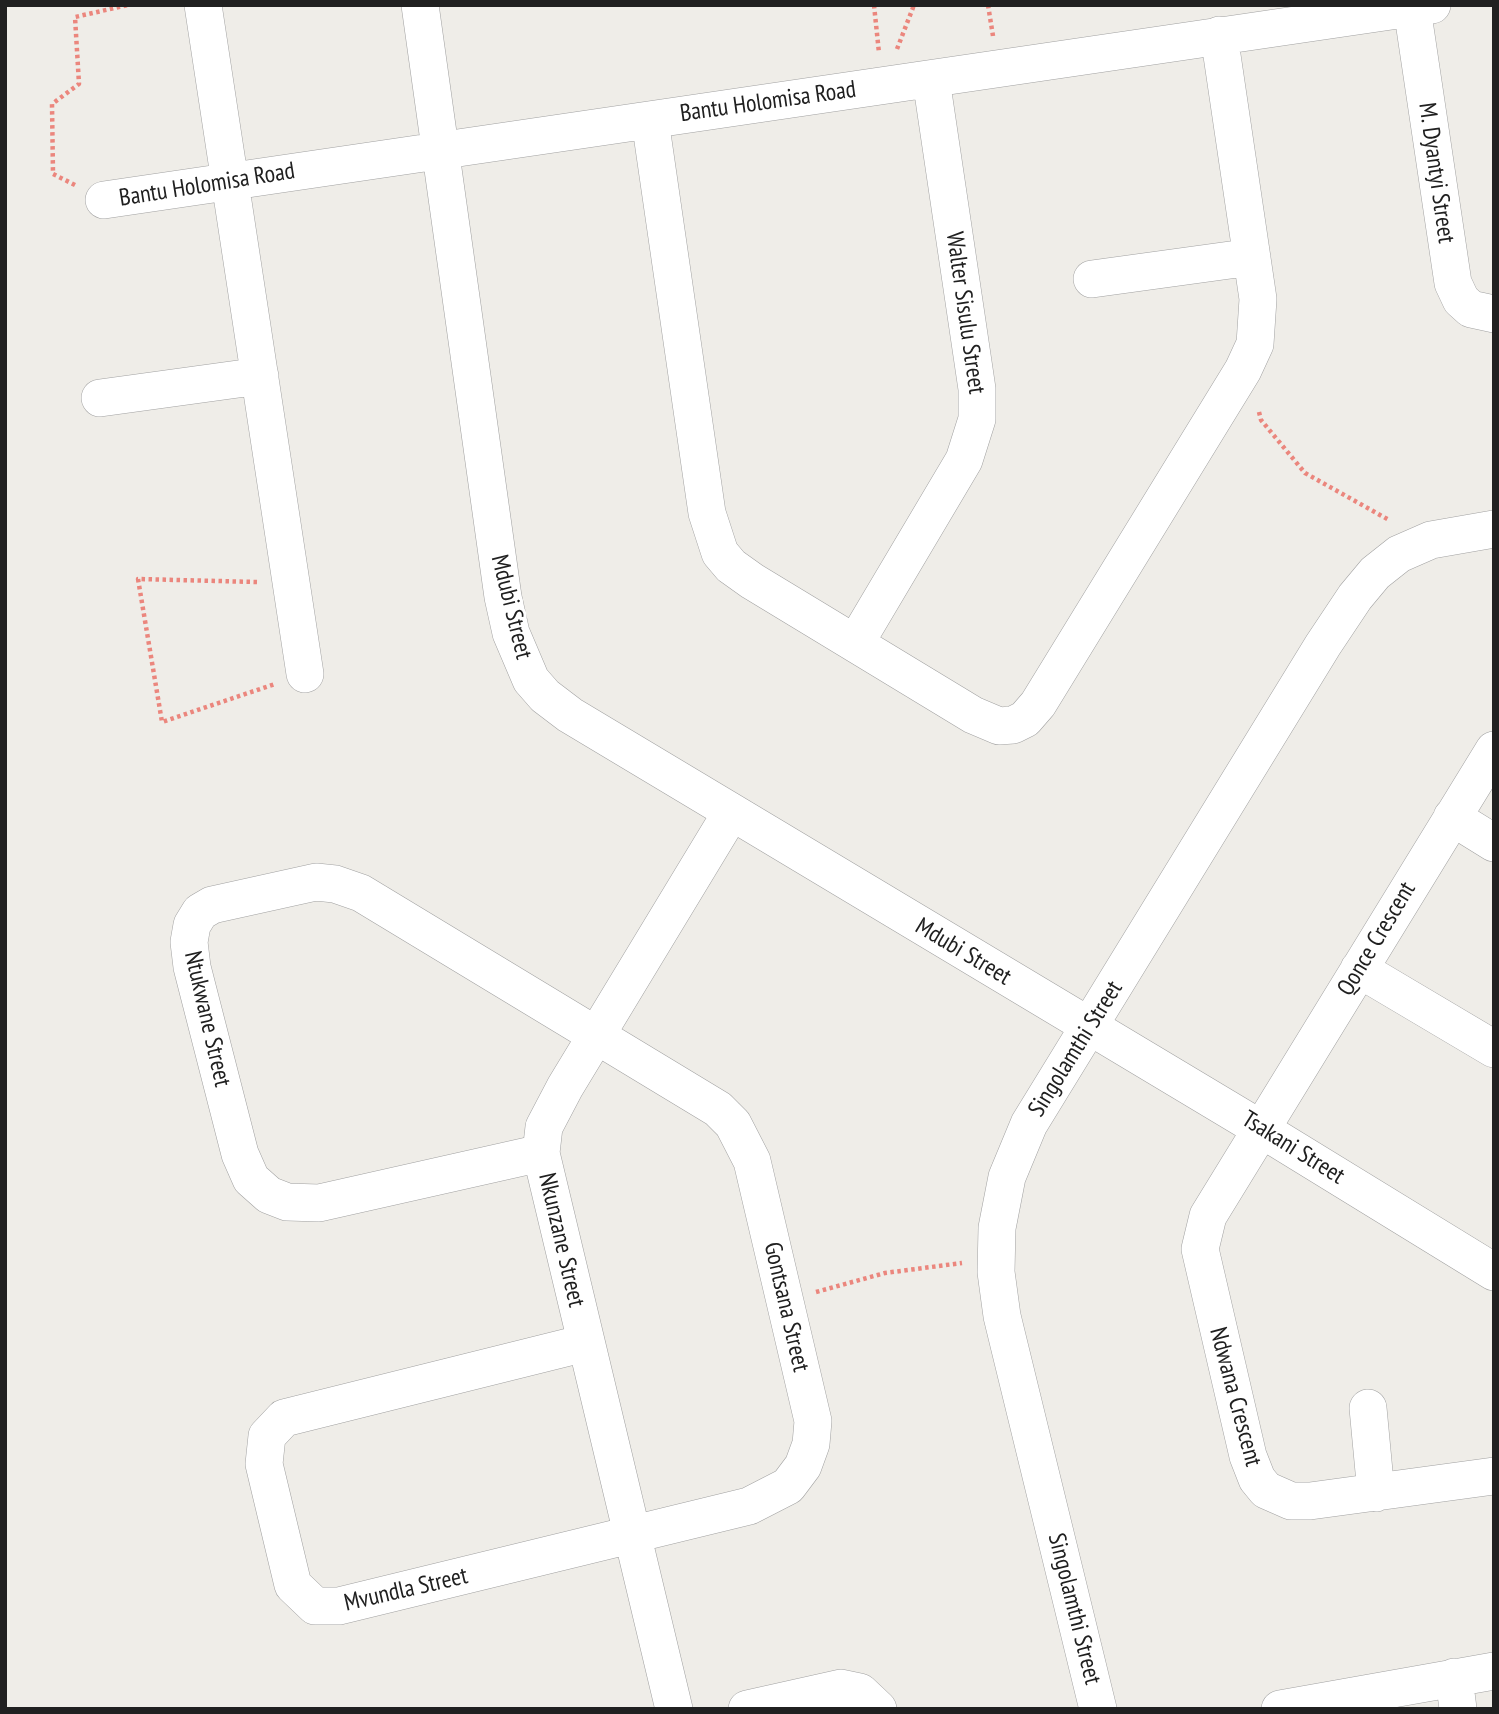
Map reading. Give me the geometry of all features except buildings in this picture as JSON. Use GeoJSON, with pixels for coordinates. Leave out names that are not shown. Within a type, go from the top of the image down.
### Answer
{"type":"FeatureCollection","features":[{"type":"Feature","properties":{"kind":"street"},"geometry":{"type":"LineString","coordinates":[[204,5],[233,180],[305,674]]}},
{"type":"Feature","properties":{"kind":"street","name":"Mdubi Street"},"geometry":{"type":"LineString","coordinates":[[420,5],[503,597],[522,662],[531,680],[545,696],[570,715],[1090,1027]]}},
{"type":"Feature","properties":{"kind":"street","name":"Bantu Holomisa Road"},"geometry":{"type":"LineString","coordinates":[[104,200],[1219,35],[1273,16],[1422,6]]}},
{"type":"Feature","properties":{"kind":"street","name":"M. Dyantyi Street"},"geometry":{"type":"LineString","coordinates":[[1422,6],[1453,283],[1461,300],[1471,309],[1494,314]]}},
{"type":"Feature","properties":{"kind":"street"},"geometry":{"type":"LineString","coordinates":[[650,120],[712,535],[720,553],[731,566],[990,723],[999,726],[1013,725],[1025,719],[1045,693],[1255,344],[1258,326],[1252,257],[1219,35]]}},
{"type":"Feature","properties":{"kind":"street","name":"Walter Sisulu Street"},"geometry":{"type":"LineString","coordinates":[[856,642],[964,460],[977,419],[977,389],[931,79]]}},
{"type":"Feature","properties":{"kind":"street"},"geometry":{"type":"LineString","coordinates":[[1092,279],[1252,257]]}},
{"type":"Feature","properties":{"kind":"street"},"geometry":{"type":"LineString","coordinates":[[100,398],[260,376]]}},
{"type":"Feature","properties":{"kind":"street","name":"Singolamthi Street"},"geometry":{"type":"LineString","coordinates":[[1098,1709],[1002,1316],[997,1228],[1007,1177],[1030,1124],[1323,645],[1375,573],[1399,554],[1431,540],[1494,529]]}},
{"type":"Feature","properties":{"kind":"street","name":"Qonce Crescent"},"geometry":{"type":"LineString","coordinates":[[1261,1129],[1494,750]]}},
{"type":"Feature","properties":{"kind":"street","name":"Nkunzane Street"},"geometry":{"type":"LineString","coordinates":[[674,1709],[584,1343],[541,1153],[544,1127],[731,813]]}},
{"type":"Feature","properties":{"kind":"street"},"geometry":{"type":"LineString","coordinates":[[1452,817],[1494,843]]}},
{"type":"Feature","properties":{"kind":"street","name":"Ntukwane Street"},"geometry":{"type":"LineString","coordinates":[[541,1153],[319,1203],[287,1202],[269,1195],[251,1179],[240,1154],[192,967],[189,942],[192,925],[200,912],[212,905],[290,886],[335,884],[361,893],[597,1035]]}},
{"type":"Feature","properties":{"kind":"street"},"geometry":{"type":"LineString","coordinates":[[1359,969],[1494,1049]]}},
{"type":"Feature","properties":{"kind":"street","name":"Tsakani Street"},"geometry":{"type":"LineString","coordinates":[[1090,1027],[1494,1272]]}},
{"type":"Feature","properties":{"kind":"street","name":"Gontsana Street"},"geometry":{"type":"LineString","coordinates":[[597,1035],[718,1110],[733,1124],[752,1161],[813,1421],[811,1444],[803,1466],[788,1486],[760,1502],[632,1537]]}},
{"type":"Feature","properties":{"kind":"street","name":"Ndwana Crescent"},"geometry":{"type":"LineString","coordinates":[[1261,1129],[1208,1216],[1200,1249],[1248,1456],[1257,1479],[1276,1497],[1310,1501],[1494,1476]]}},
{"type":"Feature","properties":{"kind":"street","name":"Mvundla Street"},"geometry":{"type":"LineString","coordinates":[[584,1343],[284,1418],[267,1436],[264,1464],[293,1585],[316,1606],[340,1606],[632,1537]]}},
{"type":"Feature","properties":{"kind":"street"},"geometry":{"type":"LineString","coordinates":[[1368,1408],[1376,1493]]}},
{"type":"Feature","properties":{"kind":"street"},"geometry":{"type":"LineString","coordinates":[[1280,1709],[1456,1693],[1494,1671]]}},
{"type":"Feature","properties":{"kind":"street"},"geometry":{"type":"LineString","coordinates":[[747,1709],[841,1688],[860,1692],[878,1709]]}},
{"type":"Feature","properties":{"kind":"path"},"geometry":{"type":"LineString","coordinates":[[104,200],[53,174],[52,104],[79,84],[75,16],[128,5]]}},
{"type":"Feature","properties":{"kind":"path"},"geometry":{"type":"LineString","coordinates":[[874,5],[882,86]]}},
{"type":"Feature","properties":{"kind":"path"},"geometry":{"type":"LineString","coordinates":[[1246,363],[1261,420],[1305,472],[1389,520],[1399,554]]}},
{"type":"Feature","properties":{"kind":"path"},"geometry":{"type":"LineString","coordinates":[[290,583],[138,579],[162,722],[305,674]]}},
{"type":"Feature","properties":{"kind":"path"},"geometry":{"type":"LineString","coordinates":[[785,1299],[885,1273],[997,1256]]}}]}
